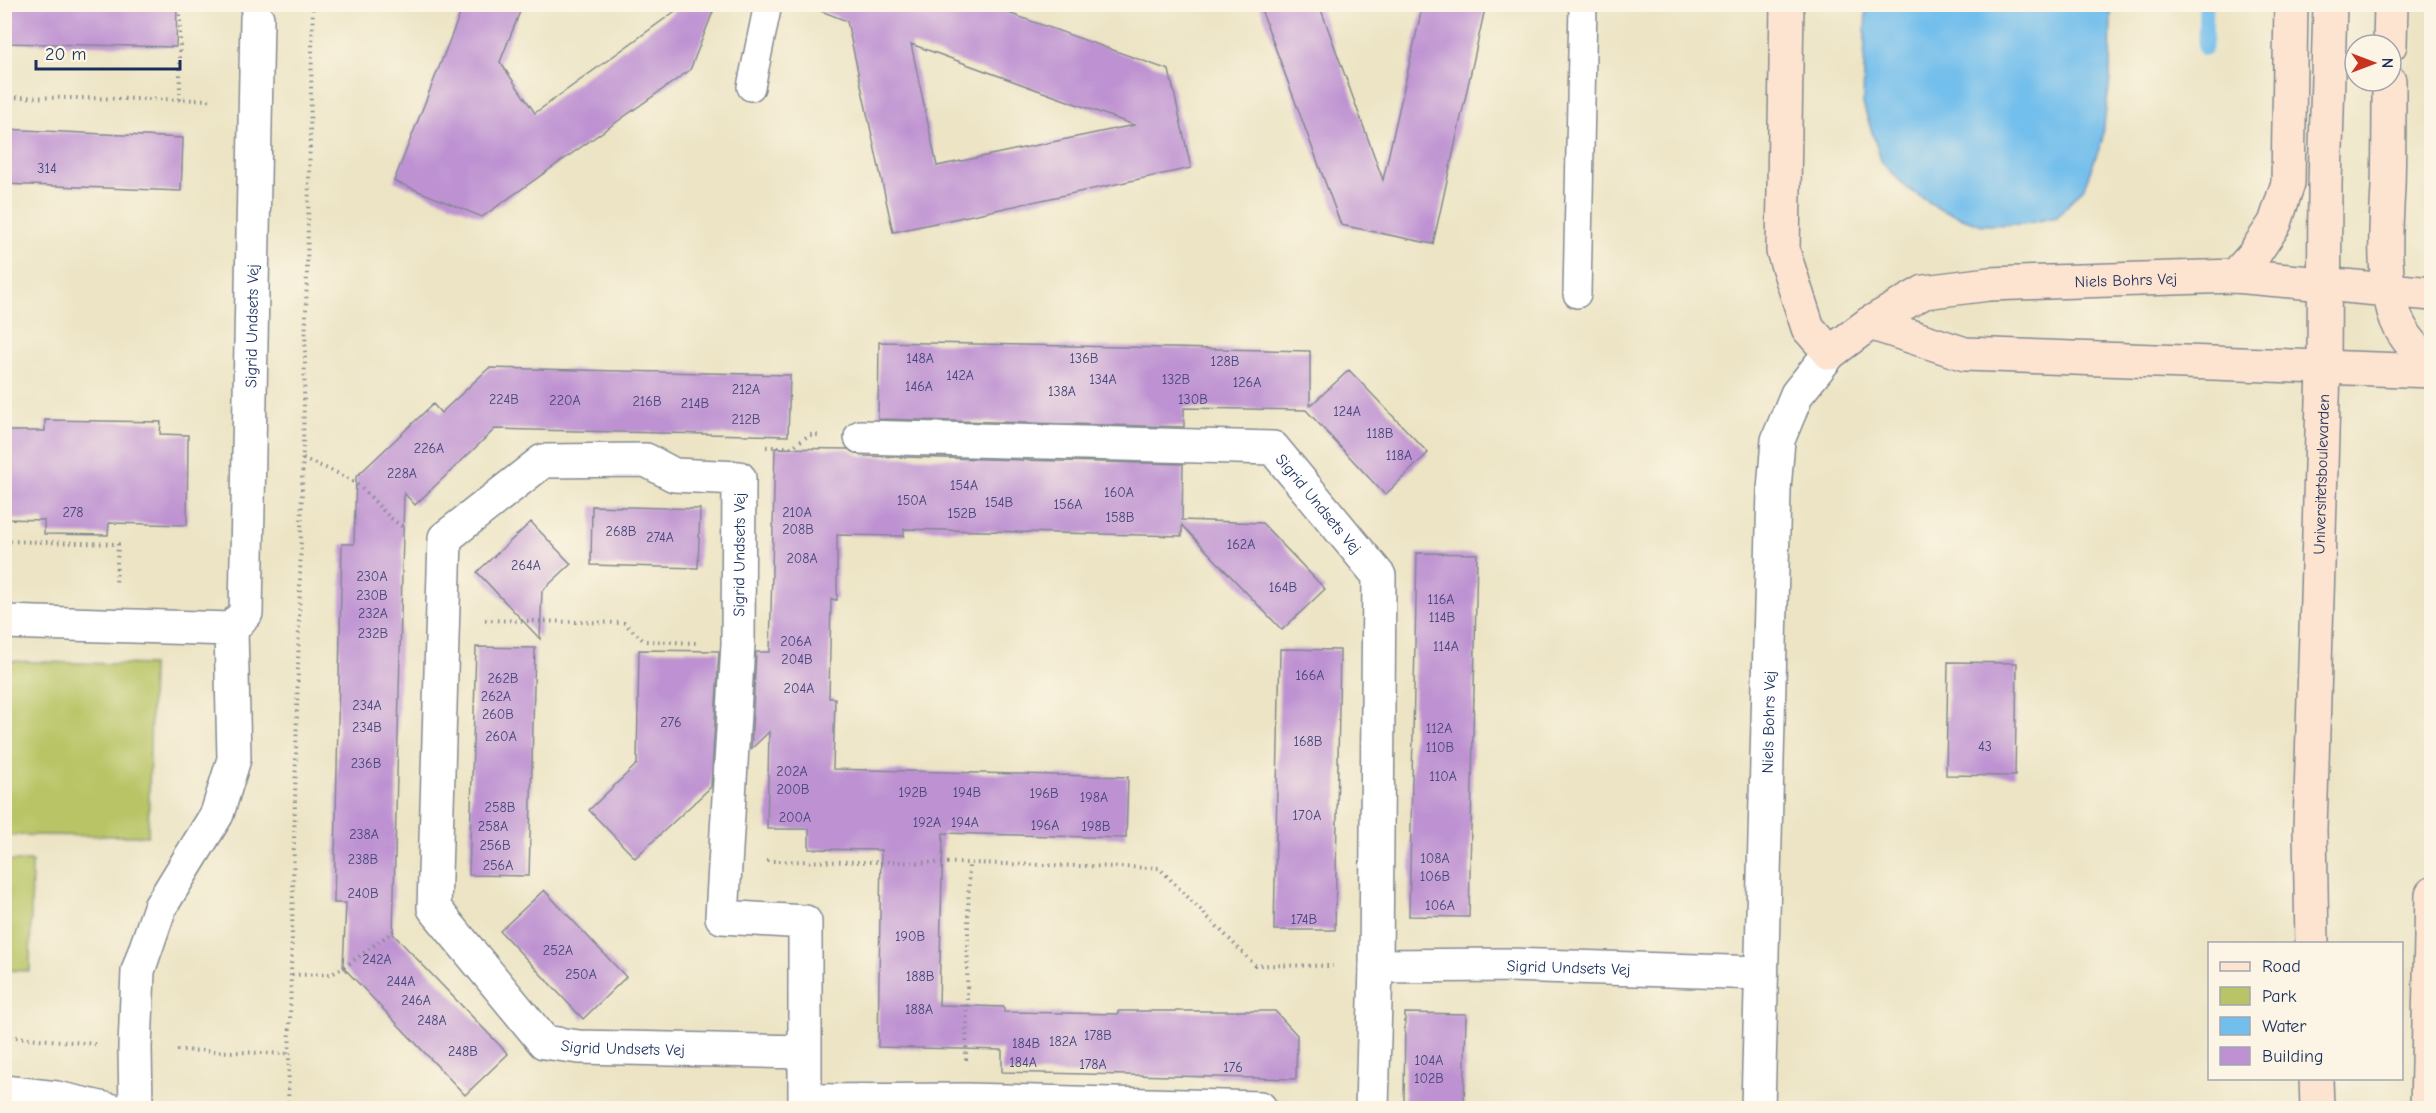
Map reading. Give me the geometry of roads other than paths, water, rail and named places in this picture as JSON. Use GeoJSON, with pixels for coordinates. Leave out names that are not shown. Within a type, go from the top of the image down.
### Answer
{"type":"FeatureCollection","features":[{"type":"Feature","properties":{"kind":"main road"},"geometry":{"type":"LineString","coordinates":[[1787,4],[1783,251],[1808,328],[1830,353]]}},
{"type":"Feature","properties":{"kind":"main road"},"geometry":{"type":"LineString","coordinates":[[2235,276],[2275,223],[2288,183],[2291,4]]}},
{"type":"Feature","properties":{"kind":"main road","name":"Universitetsboulevarden"},"geometry":{"type":"LineString","coordinates":[[2312,942],[2310,829],[2324,368],[2330,4]]}},
{"type":"Feature","properties":{"kind":"main road"},"geometry":{"type":"LineString","coordinates":[[2390,33],[2391,4]]}},
{"type":"Feature","properties":{"kind":"main road"},"geometry":{"type":"LineString","coordinates":[[2389,93],[2385,258],[2390,291],[2394,312],[2402,330],[2413,347],[2432,363]]}},
{"type":"Feature","properties":{"kind":"main road","name":"Niels Bohrs Vej"},"geometry":{"type":"LineString","coordinates":[[1830,353],[1870,323],[1924,292],[1989,284],[2235,276],[2432,294]]}},
{"type":"Feature","properties":{"kind":"main road"},"geometry":{"type":"LineString","coordinates":[[1870,323],[1965,354],[2432,371]]}},
{"type":"Feature","properties":{"kind":"main road"},"geometry":{"type":"LineString","coordinates":[[2427,1108],[2432,894]]}},
{"type":"Feature","properties":{"kind":"main road"},"geometry":{"type":"LineString","coordinates":[[2316,1080],[2317,1108]]}},
{"type":"Feature","properties":{"kind":"street","name":"Sigrid Undsets Vej"},"geometry":{"type":"LineString","coordinates":[[231,629],[246,613],[257,18]]}},
{"type":"Feature","properties":{"kind":"street","name":"Niels Bohrs Vej"},"geometry":{"type":"LineString","coordinates":[[1758,1108],[1774,490],[1778,440],[1797,394],[1830,353]]}},
{"type":"Feature","properties":{"kind":"street","name":"Sigrid Undsets Vej"},"geometry":{"type":"LineString","coordinates":[[861,437],[1273,448],[1379,576],[1376,966],[1372,1108]]}},
{"type":"Feature","properties":{"kind":"street","name":"Sigrid Undsets Vej"},"geometry":{"type":"LineString","coordinates":[[805,1052],[579,1047],[544,1042],[434,908],[445,538],[543,462],[646,460],[674,475],[739,478],[738,644],[722,917],[805,922],[805,1052],[804,1105],[966,1100],[1260,1108]]}},
{"type":"Feature","properties":{"kind":"street"},"geometry":{"type":"LineString","coordinates":[[4,622],[231,629],[234,759],[217,814],[160,906],[138,970],[135,1048],[136,1108]]}},
{"type":"Feature","properties":{"kind":"street","name":"Sigrid Undsets Vej"},"geometry":{"type":"LineString","coordinates":[[1376,966],[1507,965],[1761,973]]}},
{"type":"Feature","properties":{"kind":"lane"},"geometry":{"type":"LineString","coordinates":[[751,87],[768,4]]}},
{"type":"Feature","properties":{"kind":"lane"},"geometry":{"type":"LineString","coordinates":[[1577,294],[1583,4]]}},
{"type":"Feature","properties":{"kind":"lane"},"geometry":{"type":"LineString","coordinates":[[4,1089],[57,1095],[114,1108]]}},
{"type":"Feature","properties":{"kind":"water"},"geometry":{"type":"Polygon","coordinates":[[[1866,5],[2111,5],[2110,79],[2102,141],[2084,187],[2057,217],[2023,224],[1982,225],[1941,210],[1907,188],[1882,163],[1863,104],[1866,5]]]}},
{"type":"Feature","properties":{"kind":"waterway"},"geometry":{"type":"LineString","coordinates":[[2205,48],[2206,4]]}}]}
